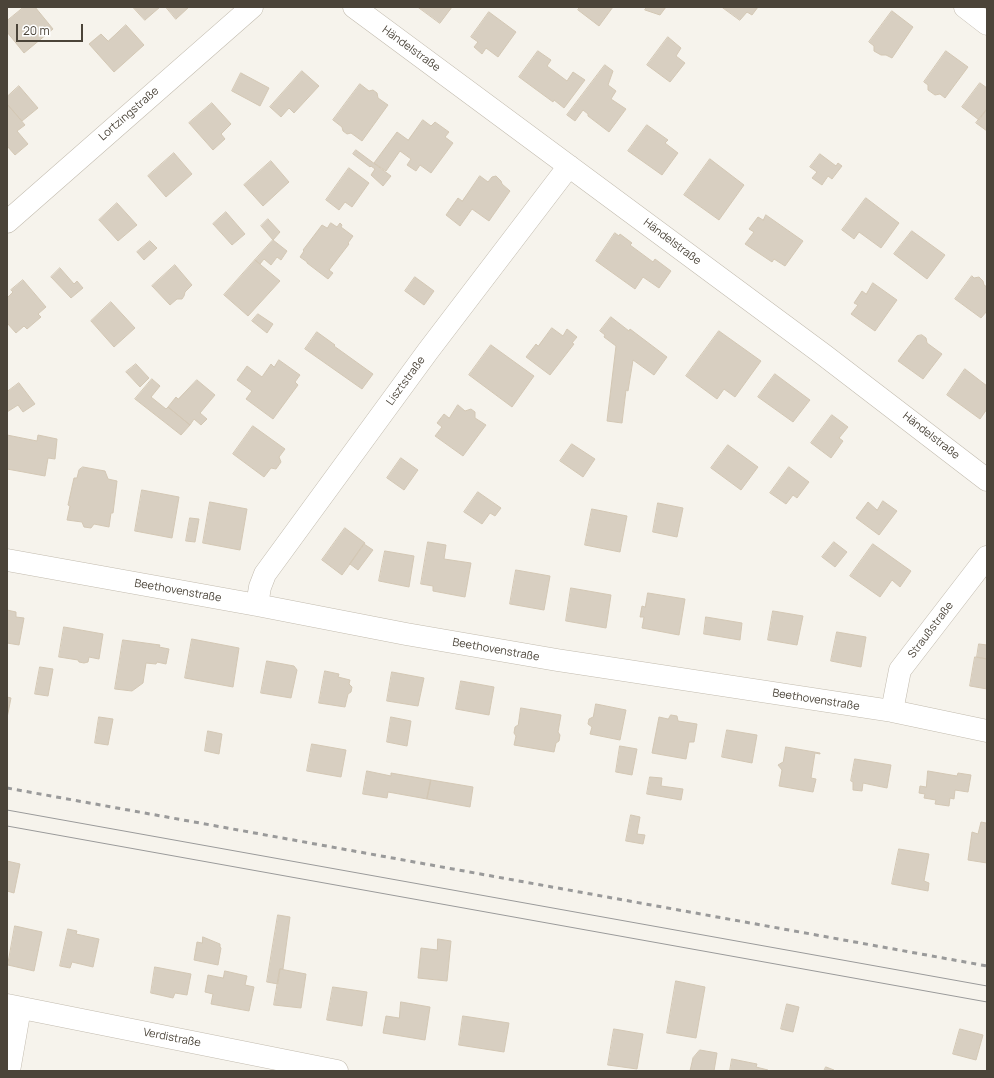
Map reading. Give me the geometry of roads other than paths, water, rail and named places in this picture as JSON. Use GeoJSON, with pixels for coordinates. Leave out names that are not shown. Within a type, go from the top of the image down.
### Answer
{"type":"FeatureCollection","features":[{"type":"Feature","properties":{"kind":"street","name":"Lortzingstraße"},"geometry":{"type":"LineString","coordinates":[[7,222],[252,7]]}},
{"type":"Feature","properties":{"kind":"street","name":"Händelstraße"},"geometry":{"type":"LineString","coordinates":[[354,7],[845,371],[987,480]]}},
{"type":"Feature","properties":{"kind":"street"},"geometry":{"type":"LineString","coordinates":[[965,7],[987,24]]}},
{"type":"Feature","properties":{"kind":"street","name":"Lisztstraße"},"geometry":{"type":"LineString","coordinates":[[257,605],[260,587],[265,574],[428,351],[569,166]]}},
{"type":"Feature","properties":{"kind":"street","name":"Straußstraße"},"geometry":{"type":"LineString","coordinates":[[892,711],[900,670],[987,556]]}},
{"type":"Feature","properties":{"kind":"street","name":"Beethovenstraße"},"geometry":{"type":"LineString","coordinates":[[7,560],[257,605],[389,632],[557,660],[892,711],[987,731]]}},
{"type":"Feature","properties":{"kind":"street"},"geometry":{"type":"LineString","coordinates":[[8,1071],[13,1007]]}},
{"type":"Feature","properties":{"kind":"street","name":"Verdistraße"},"geometry":{"type":"LineString","coordinates":[[13,1007],[337,1071]]}},
{"type":"Feature","properties":{"kind":"tram line"},"geometry":{"type":"LineString","coordinates":[[7,810],[987,986]]}},
{"type":"Feature","properties":{"kind":"tram line"},"geometry":{"type":"LineString","coordinates":[[7,826],[987,1002]]}},
{"type":"Feature","properties":{"kind":"railway"},"geometry":{"type":"LineString","coordinates":[[7,788],[987,966]]}}]}
